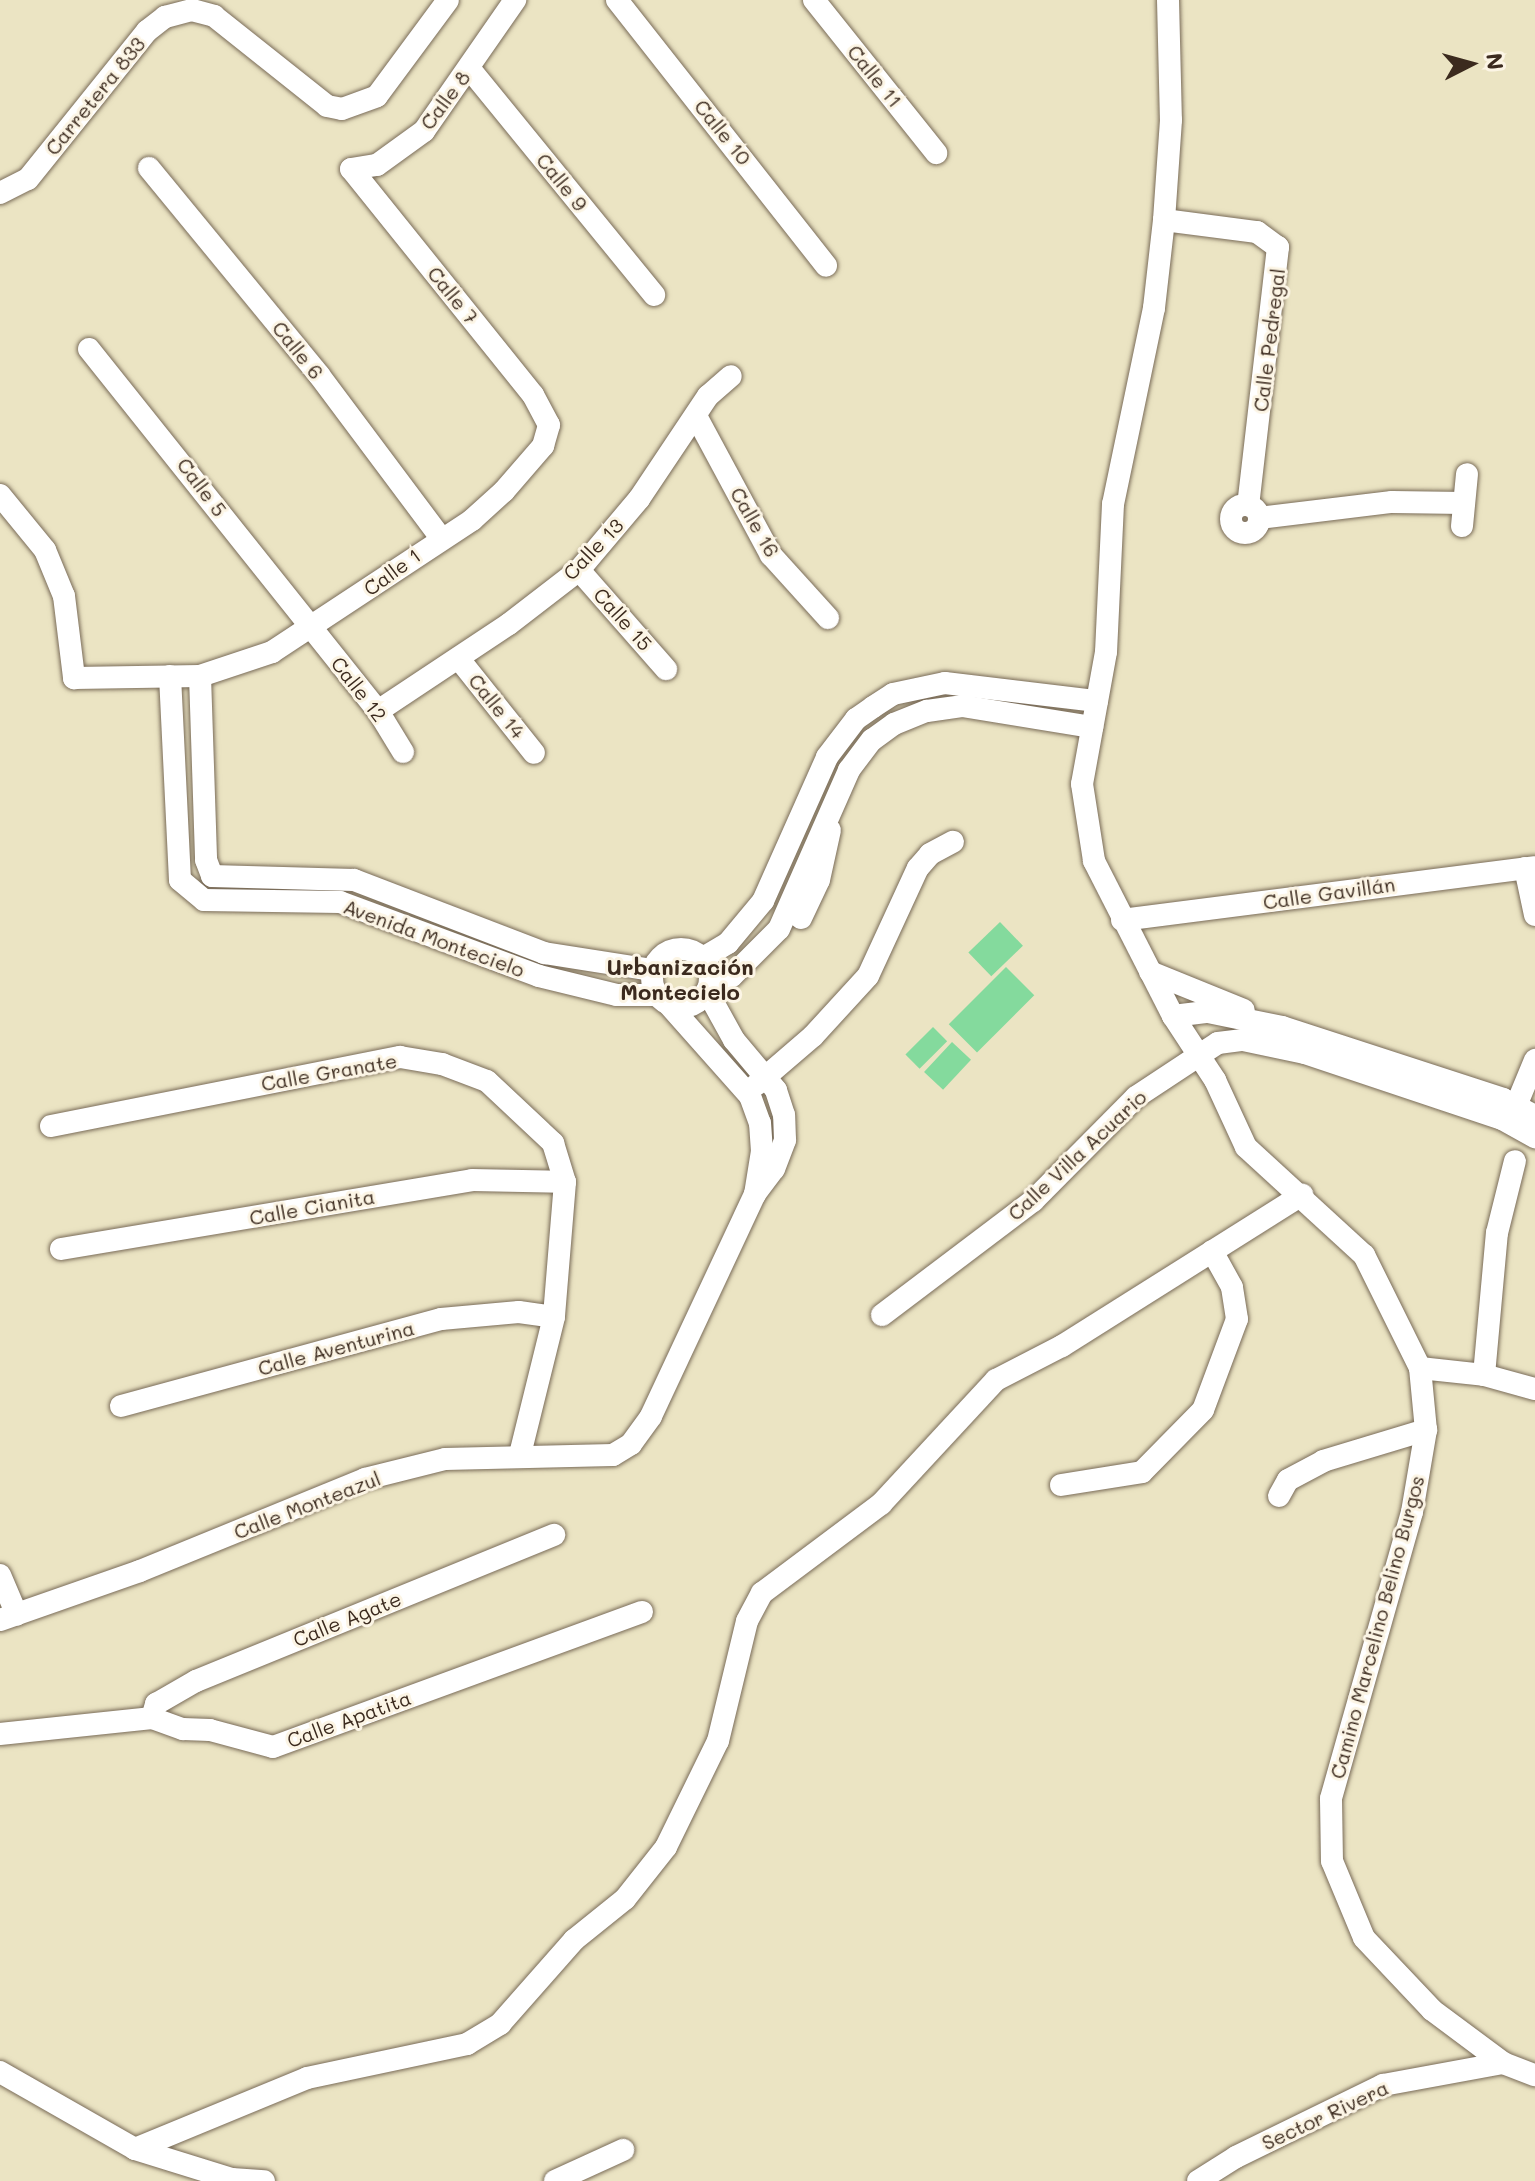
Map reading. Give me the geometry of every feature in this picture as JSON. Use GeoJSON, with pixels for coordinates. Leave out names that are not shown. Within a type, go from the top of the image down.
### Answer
{"type":"FeatureCollection","features":[{"type":"Feature","properties":{"kind":"street","name":"Carretera 833"},"geometry":{"type":"LineString","coordinates":[[0,193],[28,179],[147,31],[165,17],[192,10],[214,16],[327,106],[342,109],[377,96],[448,0]]}},
{"type":"Feature","properties":{"kind":"street","name":"Calle 8"},"geometry":{"type":"LineString","coordinates":[[351,169],[377,165],[424,131],[515,0]]}},
{"type":"Feature","properties":{"kind":"street","name":"Calle 10"},"geometry":{"type":"LineString","coordinates":[[617,0],[826,266]]}},
{"type":"Feature","properties":{"kind":"street","name":"Calle 11"},"geometry":{"type":"LineString","coordinates":[[814,0],[936,153]]}},
{"type":"Feature","properties":{"kind":"street","name":"Camino Marcelino Belino Burgos"},"geometry":{"type":"LineString","coordinates":[[1168,0],[1171,120],[1164,220],[1154,308],[1113,504],[1106,652],[1082,784],[1094,861],[1122,920],[1246,1147],[1302,1195],[1364,1255],[1420,1368],[1426,1430],[1412,1512],[1331,1799],[1332,1861],[1364,1938],[1440,2018],[1503,2063],[1535,2075]]}},
{"type":"Feature","properties":{"kind":"street","name":"Calle 9"},"geometry":{"type":"LineString","coordinates":[[469,68],[654,295]]}},
{"type":"Feature","properties":{"kind":"street","name":"Calle 6"},"geometry":{"type":"LineString","coordinates":[[149,168],[319,375],[440,537]]}},
{"type":"Feature","properties":{"kind":"street","name":"Calle 7"},"geometry":{"type":"LineString","coordinates":[[351,169],[533,395],[549,425]]}},
{"type":"Feature","properties":{"kind":"street","name":"Calle Pedregal"},"geometry":{"type":"LineString","coordinates":[[1164,220],[1257,232],[1278,247],[1254,511],[1392,502],[1464,503]]}},
{"type":"Feature","properties":{"kind":"street","name":"Calle 5"},"geometry":{"type":"LineString","coordinates":[[89,349],[158,430],[311,629]]}},
{"type":"Feature","properties":{"kind":"street","name":"Calle 13"},"geometry":{"type":"LineString","coordinates":[[378,711],[459,659],[579,570],[639,499],[708,396],[731,376]]}},
{"type":"Feature","properties":{"kind":"street","name":"Calle 16"},"geometry":{"type":"LineString","coordinates":[[696,416],[771,555],[828,618]]}},
{"type":"Feature","properties":{"kind":"street","name":"Calle 1"},"geometry":{"type":"LineString","coordinates":[[0,495],[45,550],[64,596],[74,678],[200,676],[236,668],[311,629],[440,537],[472,520],[504,491],[543,446],[549,425]]}},
{"type":"Feature","properties":{"kind":"street"},"geometry":{"type":"LineString","coordinates":[[1462,526],[1467,474]]}},
{"type":"Feature","properties":{"kind":"street","name":"Calle 15"},"geometry":{"type":"LineString","coordinates":[[579,570],[666,669]]}},
{"type":"Feature","properties":{"kind":"street","name":"Calle 12"},"geometry":{"type":"LineString","coordinates":[[311,629],[378,711],[403,752]]}},
{"type":"Feature","properties":{"kind":"street","name":"Calle 14"},"geometry":{"type":"LineString","coordinates":[[459,659],[534,753]]}},
{"type":"Feature","properties":{"kind":"street","name":"Avenida Montecielo"},"geometry":{"type":"LineString","coordinates":[[170,676],[180,880],[204,900],[340,902],[539,976],[617,995],[664,1000]]}},
{"type":"Feature","properties":{"kind":"street","name":"Avenida Montecielo"},"geometry":{"type":"LineString","coordinates":[[200,676],[206,860],[212,876],[354,880],[544,953],[653,970]]}},
{"type":"Feature","properties":{"kind":"street"},"geometry":{"type":"LineString","coordinates":[[703,958],[728,943],[763,901],[827,757],[856,719],[873,707],[893,694],[945,683],[1097,701]]}},
{"type":"Feature","properties":{"kind":"street"},"geometry":{"type":"LineString","coordinates":[[703,958],[679,949],[663,955],[653,970],[664,1000],[696,1004],[709,987],[732,976],[779,929],[849,770],[872,740],[927,711],[962,706],[1092,727]]}},
{"type":"Feature","properties":{"kind":"street"},"geometry":{"type":"LineString","coordinates":[[746,1093],[868,976],[918,868],[930,854],[953,842]]}},
{"type":"Feature","properties":{"kind":"street"},"geometry":{"type":"LineString","coordinates":[[1530,867],[1535,915]]}},
{"type":"Feature","properties":{"kind":"street","name":"Calle Gavillán"},"geometry":{"type":"LineString","coordinates":[[1122,920],[1530,867]]}},
{"type":"Feature","properties":{"kind":"street"},"geometry":{"type":"LineString","coordinates":[[703,958],[709,987]]}},
{"type":"Feature","properties":{"kind":"street"},"geometry":{"type":"LineString","coordinates":[[1150,972],[1280,1037]]}},
{"type":"Feature","properties":{"kind":"street","name":"Calle Monteazul"},"geometry":{"type":"LineString","coordinates":[[8,1618],[365,1479],[445,1459],[520,1454],[593,1459],[613,1455],[631,1444],[651,1416],[755,1194],[774,1169],[785,1140],[784,1115],[766,1077],[734,1040],[709,987]]}},
{"type":"Feature","properties":{"kind":"street","name":"Calle Monteazul"},"geometry":{"type":"LineString","coordinates":[[664,1000],[746,1093],[760,1123],[755,1194]]}},
{"type":"Feature","properties":{"kind":"street"},"geometry":{"type":"LineString","coordinates":[[1178,1024],[1208,1012],[1527,1120],[1535,1060]]}},
{"type":"Feature","properties":{"kind":"street","name":"Calle Villa Acuario"},"geometry":{"type":"LineString","coordinates":[[882,1315],[1033,1201],[1136,1097],[1197,1053],[1228,1040],[1280,1037]]}},
{"type":"Feature","properties":{"kind":"street","name":"Calle Granate"},"geometry":{"type":"LineString","coordinates":[[51,1126],[400,1057],[442,1064],[487,1081],[553,1143],[565,1182],[554,1317],[520,1454]]}},
{"type":"Feature","properties":{"kind":"street"},"geometry":{"type":"LineString","coordinates":[[1484,1375],[1497,1233],[1515,1161]]}},
{"type":"Feature","properties":{"kind":"street","name":"Calle Cianita"},"geometry":{"type":"LineString","coordinates":[[61,1249],[472,1180],[565,1182]]}},
{"type":"Feature","properties":{"kind":"street"},"geometry":{"type":"LineString","coordinates":[[135,2149],[307,2078],[467,2044],[500,2024],[574,1940],[625,1899],[666,1847],[718,1741],[747,1621],[762,1593],[881,1504],[996,1380],[1062,1346],[1302,1195]]}},
{"type":"Feature","properties":{"kind":"street"},"geometry":{"type":"LineString","coordinates":[[1061,1485],[1142,1472],[1203,1410],[1237,1319],[1232,1287],[1212,1251]]}},
{"type":"Feature","properties":{"kind":"street","name":"Calle Aventurina"},"geometry":{"type":"LineString","coordinates":[[121,1406],[441,1319],[519,1312],[554,1317]]}},
{"type":"Feature","properties":{"kind":"street"},"geometry":{"type":"LineString","coordinates":[[1420,1368],[1484,1375],[1535,1389]]}},
{"type":"Feature","properties":{"kind":"street"},"geometry":{"type":"LineString","coordinates":[[1279,1496],[1288,1480],[1312,1466],[1391,1437],[1426,1430]]}},
{"type":"Feature","properties":{"kind":"street","name":"Calle Agate"},"geometry":{"type":"LineString","coordinates":[[152,1718],[156,1704],[196,1681],[554,1535]]}},
{"type":"Feature","properties":{"kind":"street"},"geometry":{"type":"LineString","coordinates":[[0,1575],[8,1618]]}},
{"type":"Feature","properties":{"kind":"street","name":"Calle Apatita"},"geometry":{"type":"LineString","coordinates":[[0,1734],[152,1718],[183,1729],[210,1730],[273,1747],[642,1612]]}},
{"type":"Feature","properties":{"kind":"street","name":"Sector Rivera"},"geometry":{"type":"LineString","coordinates":[[1202,2180],[1236,2157],[1383,2085],[1503,2063]]}},
{"type":"Feature","properties":{"kind":"street"},"geometry":{"type":"LineString","coordinates":[[0,2072],[135,2149],[232,2179],[264,2181]]}},
{"type":"Feature","properties":{"kind":"street"},"geometry":{"type":"LineString","coordinates":[[555,2181],[623,2150]]}},
{"type":"Feature","properties":{"kind":"green space"},"geometry":{"type":"Polygon","coordinates":[[[1000,922],[1023,946],[991,976],[968,953],[1000,922]]]}},
{"type":"Feature","properties":{"kind":"green space"},"geometry":{"type":"Polygon","coordinates":[[[1006,967],[1034,995],[977,1053],[949,1024],[1006,967]]]}},
{"type":"Feature","properties":{"kind":"green space"},"geometry":{"type":"Polygon","coordinates":[[[933,1027],[947,1041],[920,1069],[905,1055],[933,1027]]]}},
{"type":"Feature","properties":{"kind":"green space"},"geometry":{"type":"Polygon","coordinates":[[[952,1042],[971,1060],[943,1090],[924,1072],[952,1042]]]}},
{"type":"Feature","properties":{"kind":"district","name":"Urbanización Montecielo"},"geometry":{"type":"Point","coordinates":[680,978]}}]}
